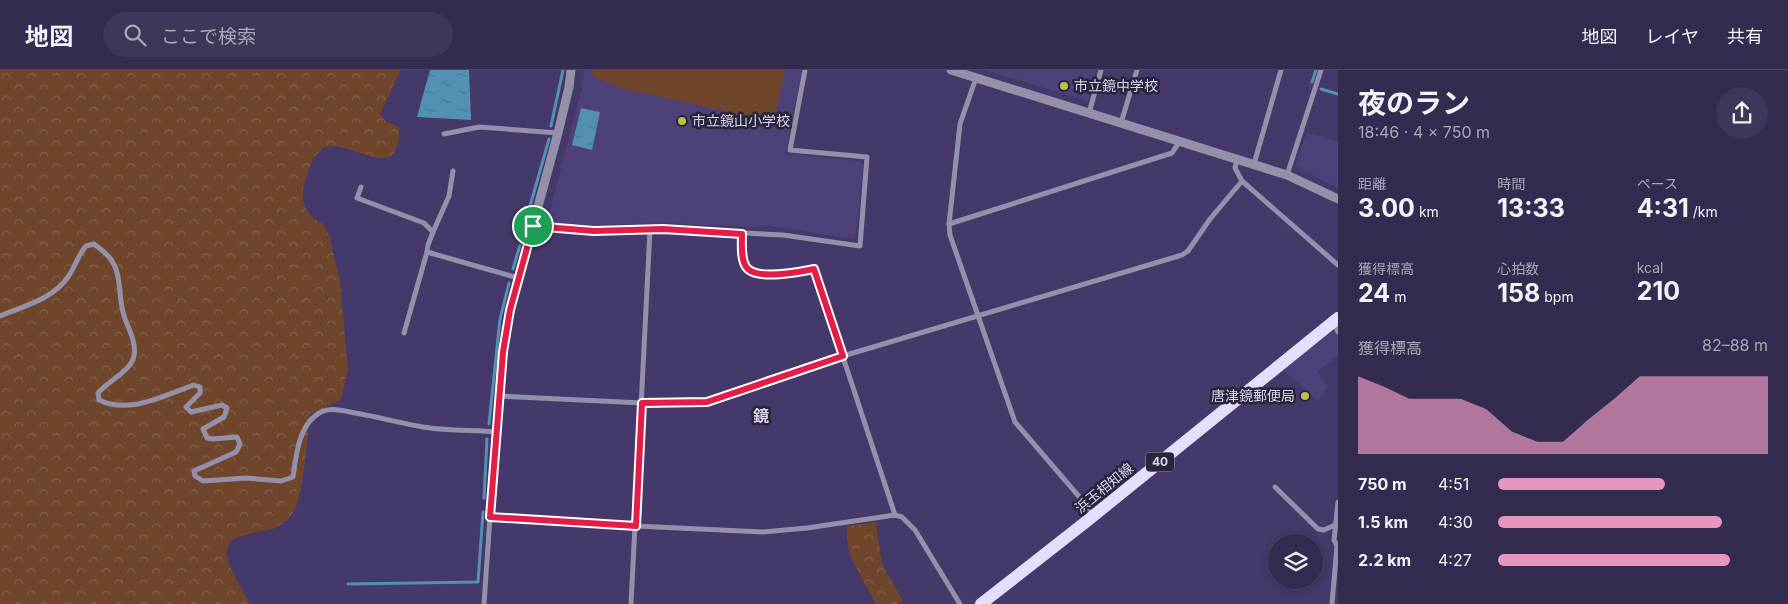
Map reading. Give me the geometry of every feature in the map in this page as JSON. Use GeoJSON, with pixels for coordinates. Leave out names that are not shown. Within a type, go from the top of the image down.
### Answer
{"type":"FeatureCollection","features":[{"type":"Feature","properties":{"kind":"main road","name":"浜玉相知線"},"geometry":{"type":"LineString","coordinates":[[981,604],[1337,323]]}},
{"type":"Feature","properties":{"kind":"street"},"geometry":{"type":"LineString","coordinates":[[484,604],[503,352],[510,310],[558,132],[569,87],[571,70]]}},
{"type":"Feature","properties":{"kind":"street"},"geometry":{"type":"LineString","coordinates":[[533,226],[594,231],[693,230],[783,235],[860,246],[867,157],[790,150],[805,70]]}},
{"type":"Feature","properties":{"kind":"street"},"geometry":{"type":"LineString","coordinates":[[951,70],[1254,164],[1287,175],[1338,199]]}},
{"type":"Feature","properties":{"kind":"street"},"geometry":{"type":"LineString","coordinates":[[1089,113],[1101,70]]}},
{"type":"Feature","properties":{"kind":"street"},"geometry":{"type":"LineString","coordinates":[[1121,123],[1136,70]]}},
{"type":"Feature","properties":{"kind":"street"},"geometry":{"type":"LineString","coordinates":[[1254,164],[1281,70]]}},
{"type":"Feature","properties":{"kind":"street"},"geometry":{"type":"LineString","coordinates":[[1287,175],[1321,70]]}},
{"type":"Feature","properties":{"kind":"street"},"geometry":{"type":"LineString","coordinates":[[976,78],[960,124],[949,224],[950,234],[1015,422],[1095,515]]}},
{"type":"Feature","properties":{"kind":"street"},"geometry":{"type":"LineString","coordinates":[[444,134],[479,127],[558,132]]}},
{"type":"Feature","properties":{"kind":"street"},"geometry":{"type":"LineString","coordinates":[[949,224],[1172,153],[1180,142]]}},
{"type":"Feature","properties":{"kind":"street"},"geometry":{"type":"LineString","coordinates":[[1237,159],[1235,168],[1242,181],[1338,265]]}},
{"type":"Feature","properties":{"kind":"street"},"geometry":{"type":"LineString","coordinates":[[404,333],[428,245],[448,196],[453,171]]}},
{"type":"Feature","properties":{"kind":"street"},"geometry":{"type":"LineString","coordinates":[[500,396],[642,403],[707,402],[843,356],[1182,256],[1188,252],[1210,220],[1242,181]]}},
{"type":"Feature","properties":{"kind":"street"},"geometry":{"type":"LineString","coordinates":[[362,187],[357,198],[424,223],[433,232]]}},
{"type":"Feature","properties":{"kind":"street"},"geometry":{"type":"LineString","coordinates":[[631,604],[650,230]]}},
{"type":"Feature","properties":{"kind":"street"},"geometry":{"type":"LineString","coordinates":[[742,234],[742,247],[747,269],[754,272],[782,274],[814,269],[894,515]]}},
{"type":"Feature","properties":{"kind":"street"},"geometry":{"type":"LineString","coordinates":[[0,316],[57,291],[70,276],[79,254],[86,246],[94,244],[110,257],[118,276],[123,312],[131,332],[134,356],[130,366],[103,387],[98,394],[99,400],[109,405],[120,407],[150,401],[194,385],[200,386],[200,393],[186,408],[191,412],[222,405],[227,408],[224,417],[204,429],[207,438],[237,437],[240,444],[236,452],[194,471],[195,476],[203,482],[246,478],[281,481],[292,477],[305,427],[321,412],[334,410],[382,417],[394,422],[426,427],[497,432]]}},
{"type":"Feature","properties":{"kind":"street"},"geometry":{"type":"LineString","coordinates":[[427,252],[518,278]]}},
{"type":"Feature","properties":{"kind":"street"},"geometry":{"type":"LineString","coordinates":[[1275,487],[1318,529],[1324,530],[1335,525]]}},
{"type":"Feature","properties":{"kind":"street"},"geometry":{"type":"LineString","coordinates":[[1332,604],[1337,547],[1334,540],[1338,502]]}},
{"type":"Feature","properties":{"kind":"street"},"geometry":{"type":"LineString","coordinates":[[490,517],[763,532],[807,528],[894,515],[902,517],[914,530],[960,604]]}},
{"type":"Feature","properties":{"kind":"shaded area","name":"市立鏡山小学校"},"geometry":{"type":"Polygon","coordinates":[[[584,70],[802,70],[785,155],[859,161],[863,164],[856,234],[853,239],[771,226],[752,227],[668,223],[589,225],[547,222],[582,88],[584,70]]]}},
{"type":"Feature","properties":{"kind":"shaded area","name":"市立鏡中学校"},"geometry":{"type":"Polygon","coordinates":[[[985,70],[1097,70],[1087,101],[985,70]]]}},
{"type":"Feature","properties":{"kind":"shaded area"},"geometry":{"type":"Polygon","coordinates":[[[1307,132],[1338,142],[1338,188],[1295,166],[1307,132]]]}},
{"type":"Feature","properties":{"kind":"shaded area"},"geometry":{"type":"Polygon","coordinates":[[[1338,326],[1338,356],[1317,371],[1328,387],[1318,401],[1283,370],[1338,326]]]}},
{"type":"Feature","properties":{"kind":"green space"},"geometry":{"type":"Polygon","coordinates":[[[0,70],[401,70],[380,114],[385,121],[399,127],[398,143],[394,152],[388,157],[380,158],[340,147],[324,147],[312,160],[303,188],[303,201],[307,211],[313,218],[324,225],[329,235],[340,281],[348,370],[341,400],[310,414],[303,479],[294,511],[277,527],[242,536],[234,539],[229,544],[227,552],[229,563],[250,604],[0,604],[0,70]]]}},
{"type":"Feature","properties":{"kind":"green space"},"geometry":{"type":"Polygon","coordinates":[[[591,70],[785,70],[774,122],[620,88],[591,75],[591,70]]]}},
{"type":"Feature","properties":{"kind":"green space"},"geometry":{"type":"Polygon","coordinates":[[[876,522],[882,564],[903,601],[898,604],[876,604],[849,554],[846,526],[876,522]]]}},
{"type":"Feature","properties":{"kind":"water"},"geometry":{"type":"Polygon","coordinates":[[[430,70],[469,70],[471,120],[417,117],[430,70]]]}},
{"type":"Feature","properties":{"kind":"water"},"geometry":{"type":"Polygon","coordinates":[[[581,108],[600,112],[592,150],[572,145],[581,108]]]}},
{"type":"Feature","properties":{"kind":"waterway"},"geometry":{"type":"LineString","coordinates":[[551,126],[563,70]]}},
{"type":"Feature","properties":{"kind":"waterway"},"geometry":{"type":"LineString","coordinates":[[1312,82],[1316,70]]}},
{"type":"Feature","properties":{"kind":"waterway"},"geometry":{"type":"LineString","coordinates":[[1321,89],[1338,94]]}},
{"type":"Feature","properties":{"kind":"waterway"},"geometry":{"type":"LineString","coordinates":[[525,224],[549,139]]}},
{"type":"Feature","properties":{"kind":"waterway"},"geometry":{"type":"LineString","coordinates":[[513,269],[520,245]]}},
{"type":"Feature","properties":{"kind":"waterway"},"geometry":{"type":"LineString","coordinates":[[489,424],[500,319],[509,283]]}},
{"type":"Feature","properties":{"kind":"waterway"},"geometry":{"type":"LineString","coordinates":[[484,498],[487,439]]}},
{"type":"Feature","properties":{"kind":"waterway"},"geometry":{"type":"LineString","coordinates":[[348,584],[478,582],[483,512]]}},
{"type":"Feature","properties":{"kind":"place","name":"市立鏡中学校"},"geometry":{"type":"Point","coordinates":[1064,86]}},
{"type":"Feature","properties":{"kind":"place","name":"市立鏡山小学校"},"geometry":{"type":"Point","coordinates":[682,121]}},
{"type":"Feature","properties":{"kind":"place","name":"唐津鏡郵便局"},"geometry":{"type":"Point","coordinates":[1305,396]}},
{"type":"Feature","properties":{"kind":"district","name":"鏡"},"geometry":{"type":"Point","coordinates":[761,416]}},
{"type":"Feature","properties":{"kind":"route"},"geometry":{"type":"LineString","coordinates":[[533,226],[594,231],[663,229],[742,234],[742,247],[747,269],[771,275],[814,269],[843,356],[707,402],[642,403],[636,526],[490,517],[503,352],[510,310],[533,226]]}}]}
